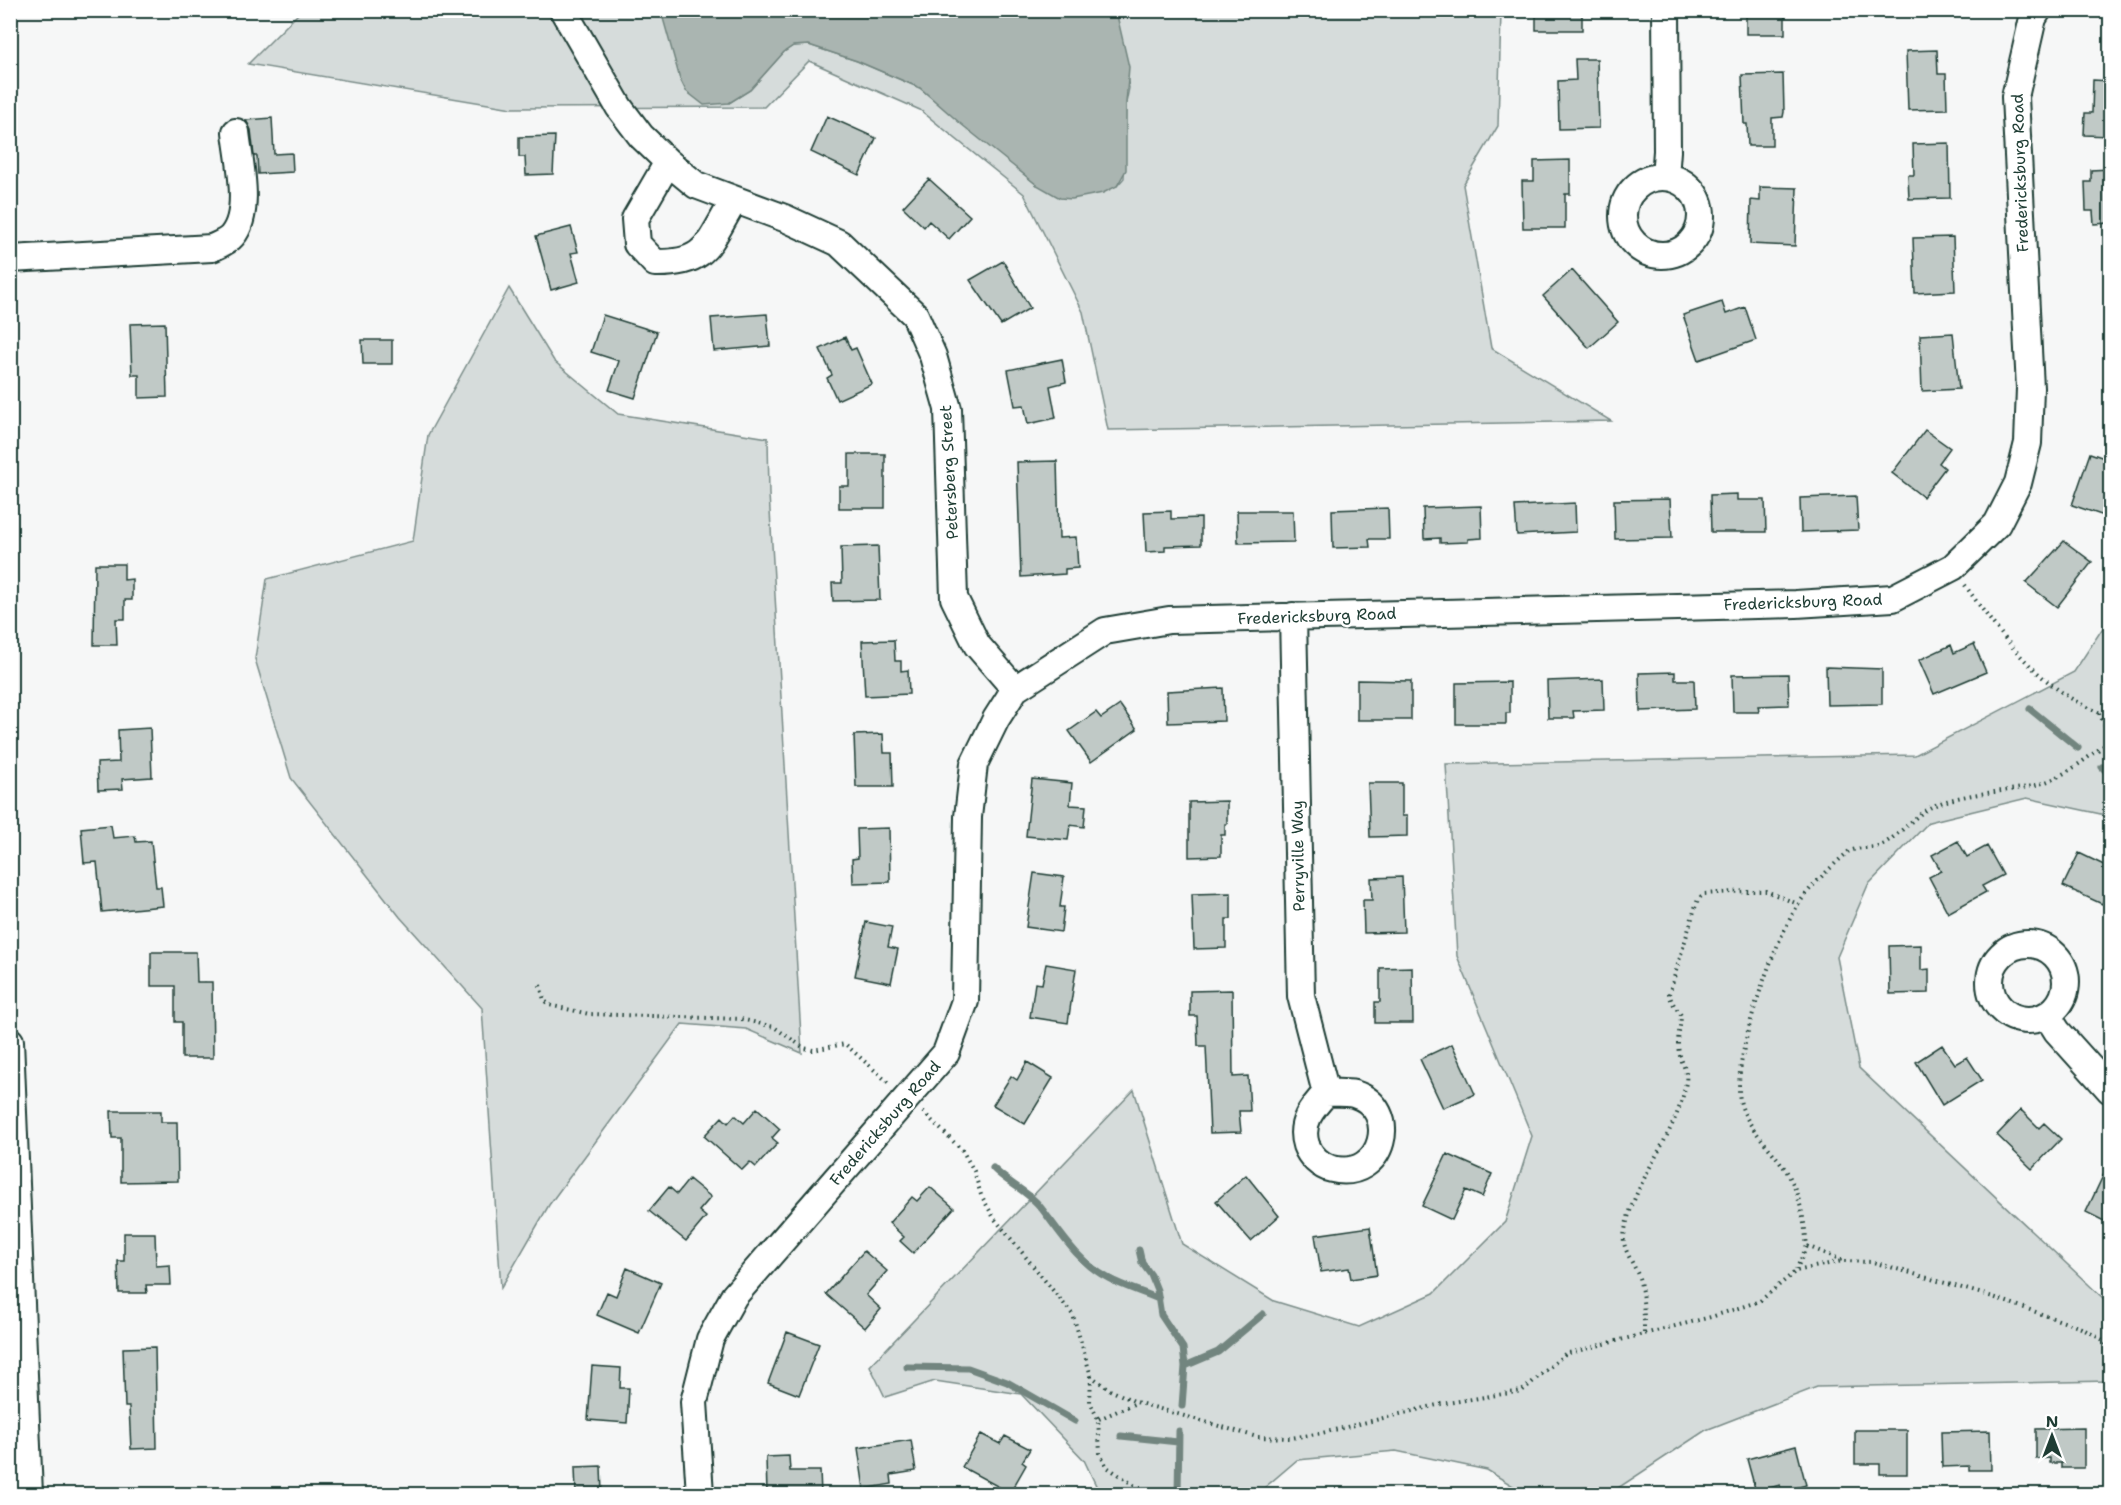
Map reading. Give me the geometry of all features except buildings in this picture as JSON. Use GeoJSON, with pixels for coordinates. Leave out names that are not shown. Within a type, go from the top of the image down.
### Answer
{"type":"FeatureCollection","features":[{"type":"Feature","properties":{"kind":"street","name":"Petersberg Street"},"geometry":{"type":"LineString","coordinates":[[563,10],[619,106],[641,136],[668,162],[696,185],[787,219],[839,243],[915,315],[933,356],[948,409],[954,598],[977,645],[1015,689]]}},
{"type":"Feature","properties":{"kind":"street"},"geometry":{"type":"LineString","coordinates":[[1665,177],[1667,151],[1666,10]]}},
{"type":"Feature","properties":{"kind":"street","name":"Fredericksburg Road"},"geometry":{"type":"LineString","coordinates":[[700,1494],[694,1402],[710,1339],[715,1330],[734,1296],[946,1053],[965,1000],[968,818],[974,764],[996,719],[1015,689],[1105,631],[1169,620],[1796,604],[1893,598],[1953,567],[1997,524],[2018,483],[2028,443],[2030,388],[2015,97],[2033,18],[2038,10]]}},
{"type":"Feature","properties":{"kind":"street"},"geometry":{"type":"LineString","coordinates":[[10,259],[212,248],[231,238],[238,226],[243,209],[236,132]]}},
{"type":"Feature","properties":{"kind":"street"},"geometry":{"type":"LineString","coordinates":[[668,162],[635,219],[637,244],[655,263],[681,263],[701,254],[734,201]]}},
{"type":"Feature","properties":{"kind":"street","name":"Perryville Way"},"geometry":{"type":"LineString","coordinates":[[1293,616],[1301,996],[1326,1093]]}},
{"type":"Feature","properties":{"kind":"street"},"geometry":{"type":"LineString","coordinates":[[2047,1015],[2057,1031],[2110,1090]]}},
{"type":"Feature","properties":{"kind":"street"},"geometry":{"type":"LineString","coordinates":[[10,1041],[29,1494]]}},
{"type":"Feature","properties":{"kind":"path"},"geometry":{"type":"LineString","coordinates":[[1953,567],[1986,615],[2048,682],[2099,713],[2110,716]]}},
{"type":"Feature","properties":{"kind":"path"},"geometry":{"type":"LineString","coordinates":[[1156,1409],[1257,1437],[1291,1438],[1322,1433],[1451,1402],[1522,1390],[1565,1354],[1593,1349],[1644,1333],[1711,1317],[1760,1301],[1796,1270],[1807,1246],[1799,1196],[1786,1171],[1748,1118],[1740,1100],[1740,1074],[1750,1027],[1780,940],[1798,904],[1848,852],[1880,846],[1897,835],[1916,816],[1938,804],[2038,785],[2057,778],[2110,738],[2099,713]]}},
{"type":"Feature","properties":{"kind":"path"},"geometry":{"type":"LineString","coordinates":[[1644,1333],[1644,1300],[1639,1278],[1625,1248],[1624,1239],[1627,1221],[1642,1180],[1670,1127],[1686,1084],[1685,1068],[1678,1048],[1681,1015],[1669,994],[1698,899],[1704,894],[1766,891],[1798,904]]}},
{"type":"Feature","properties":{"kind":"path"},"geometry":{"type":"LineString","coordinates":[[1807,1246],[1842,1261]]}},
{"type":"Feature","properties":{"kind":"path"},"geometry":{"type":"LineString","coordinates":[[1796,1270],[1842,1261],[1873,1262],[1993,1297],[2081,1328],[2103,1340],[2110,1350]]}},
{"type":"Feature","properties":{"kind":"path"},"geometry":{"type":"LineString","coordinates":[[1091,1376],[1090,1402],[1098,1419],[1100,1453],[1107,1467],[1147,1494]]}},
{"type":"Feature","properties":{"kind":"path"},"geometry":{"type":"LineString","coordinates":[[1098,1419],[1136,1402]]}},
{"type":"Feature","properties":{"kind":"shaded area"},"geometry":{"type":"Polygon","coordinates":[[[301,11],[661,11],[670,35],[729,103],[750,90],[784,52],[793,46],[809,45],[857,61],[920,88],[1037,185],[1117,186],[1124,178],[1126,103],[1129,88],[1116,11],[1501,11],[1498,126],[1463,185],[1491,348],[1611,421],[1108,430],[1083,312],[1024,194],[920,110],[809,61],[764,107],[512,108],[248,64],[301,11]]]}},
{"type":"Feature","properties":{"kind":"shaded area"},"geometry":{"type":"Polygon","coordinates":[[[661,11],[1116,11],[1129,67],[1126,103],[1126,170],[1117,186],[1103,193],[1072,199],[1060,198],[1037,185],[920,88],[857,61],[809,45],[793,46],[784,52],[750,90],[729,103],[704,105],[686,91],[680,79],[661,11]]]}},
{"type":"Feature","properties":{"kind":"shaded area"},"geometry":{"type":"Polygon","coordinates":[[[509,288],[554,361],[618,414],[768,438],[769,494],[802,1053],[746,1029],[682,1024],[549,1205],[501,1288],[482,1008],[400,917],[291,778],[255,659],[267,579],[413,541],[428,435],[509,288]]]}},
{"type":"Feature","properties":{"kind":"shaded area"},"geometry":{"type":"Polygon","coordinates":[[[2110,617],[2110,816],[2027,798],[1929,822],[1868,885],[1837,957],[1859,1068],[2104,1299],[2109,1381],[1817,1387],[1706,1430],[1609,1494],[1526,1494],[1487,1470],[1396,1451],[1297,1460],[1257,1494],[1100,1494],[1084,1460],[1021,1394],[935,1381],[885,1397],[870,1366],[1134,1090],[1182,1244],[1274,1301],[1359,1327],[1434,1293],[1505,1222],[1532,1136],[1457,956],[1446,764],[1915,755],[2074,672],[2110,617]]]}},
{"type":"Feature","properties":{"kind":"waterway"},"geometry":{"type":"LineString","coordinates":[[2030,709],[2078,748]]}},
{"type":"Feature","properties":{"kind":"waterway"},"geometry":{"type":"LineString","coordinates":[[2102,767],[2110,775]]}},
{"type":"Feature","properties":{"kind":"waterway"},"geometry":{"type":"LineString","coordinates":[[993,1168],[1037,1203],[1071,1247],[1098,1272],[1159,1299]]}},
{"type":"Feature","properties":{"kind":"waterway"},"geometry":{"type":"LineString","coordinates":[[1139,1250],[1142,1263],[1151,1275],[1157,1290],[1161,1315],[1183,1348],[1185,1366],[1182,1406]]}},
{"type":"Feature","properties":{"kind":"waterway"},"geometry":{"type":"LineString","coordinates":[[1185,1366],[1218,1352],[1263,1314]]}},
{"type":"Feature","properties":{"kind":"waterway"},"geometry":{"type":"LineString","coordinates":[[907,1367],[968,1368],[1007,1382],[1075,1421]]}},
{"type":"Feature","properties":{"kind":"waterway"},"geometry":{"type":"LineString","coordinates":[[1178,1494],[1179,1431]]}},
{"type":"Feature","properties":{"kind":"waterway"},"geometry":{"type":"LineString","coordinates":[[1121,1436],[1178,1442]]}}]}
